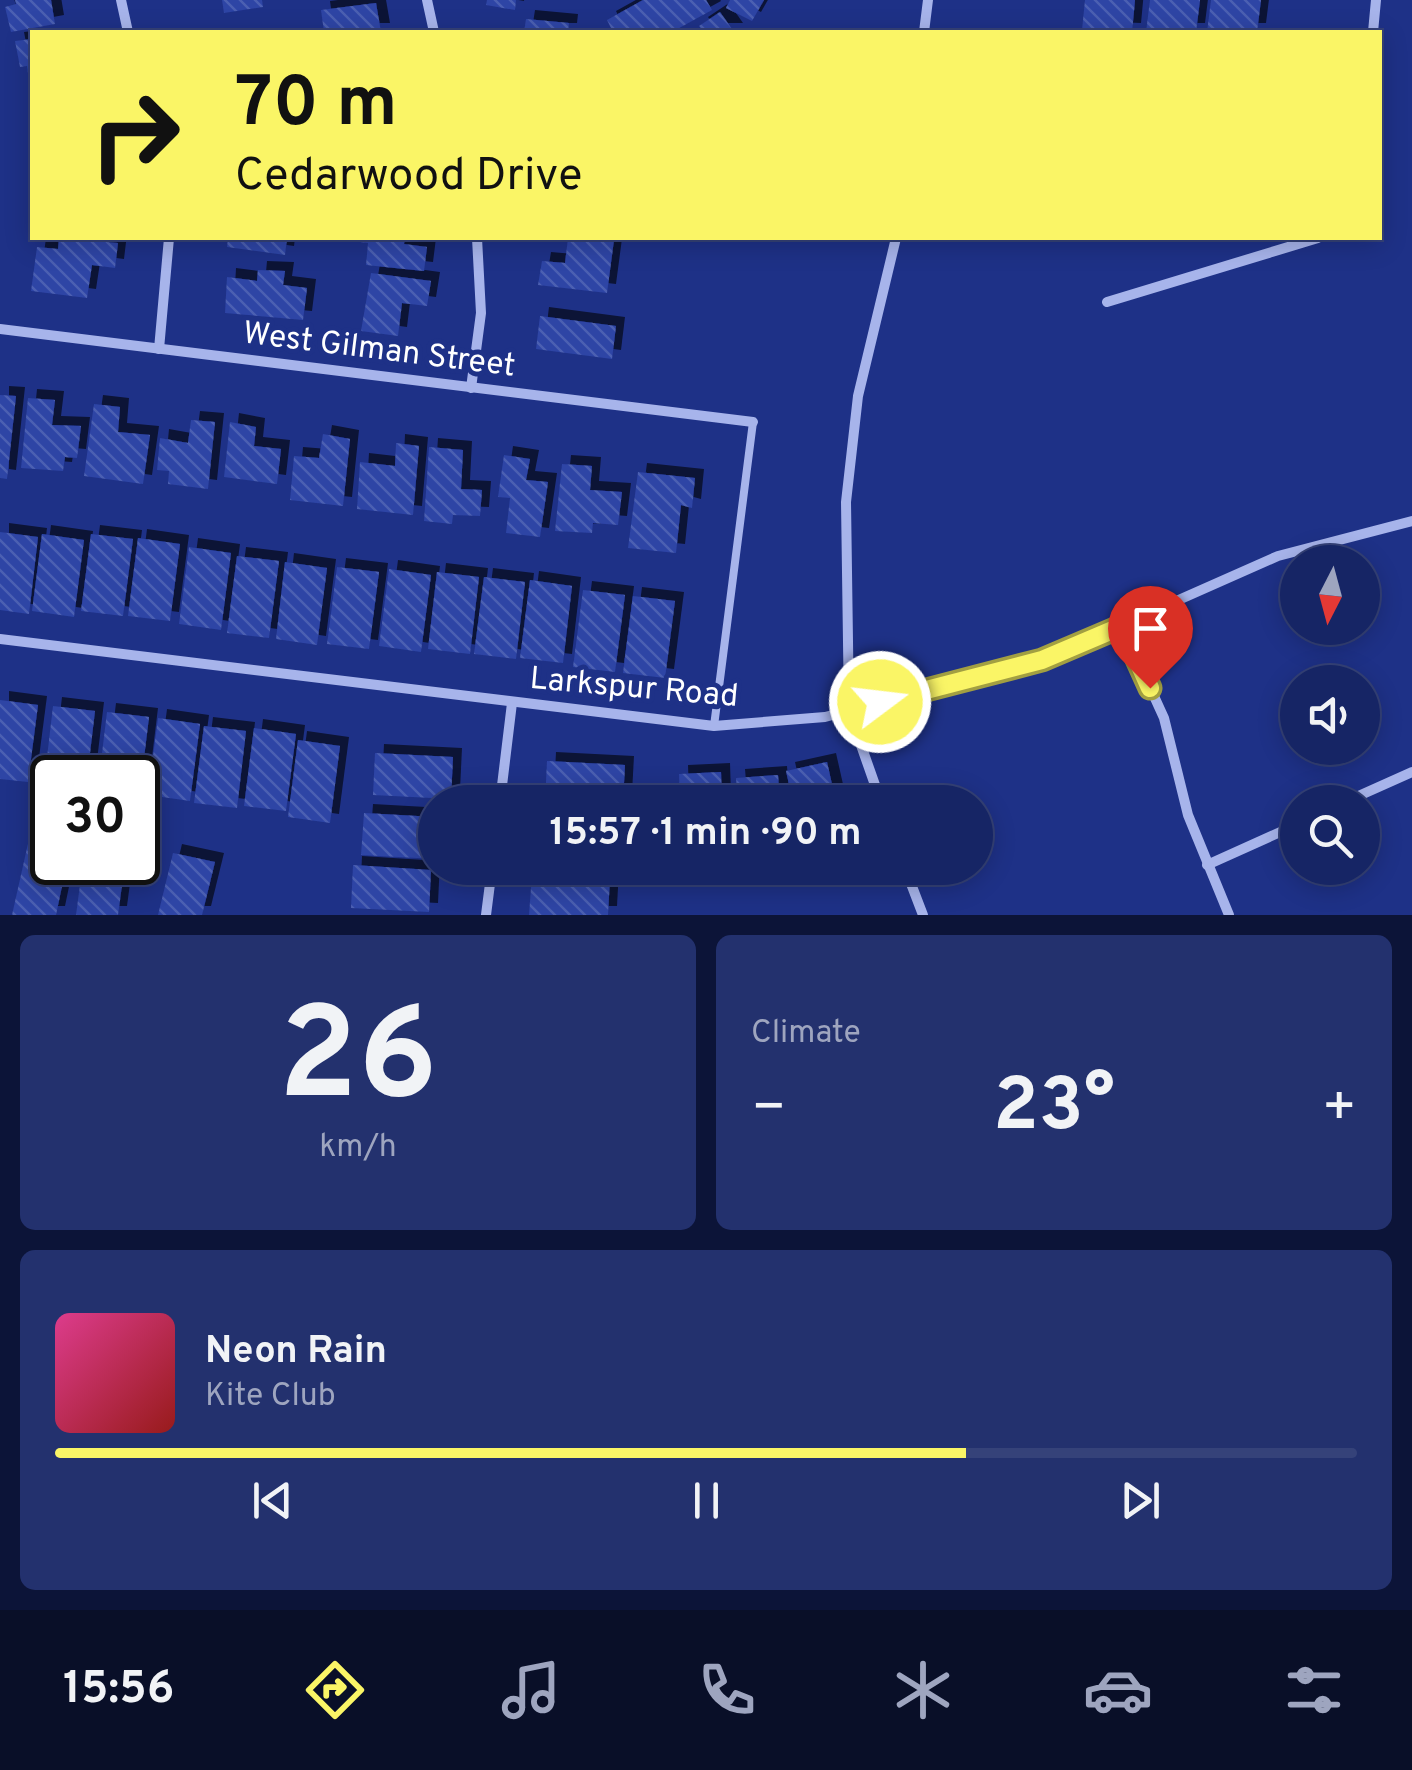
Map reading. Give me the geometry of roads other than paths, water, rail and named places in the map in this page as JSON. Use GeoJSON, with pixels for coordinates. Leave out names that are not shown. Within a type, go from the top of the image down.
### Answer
{"type":"FeatureCollection","features":[{"type":"Feature","properties":{"kind":"street"},"geometry":{"type":"LineString","coordinates":[[122,0],[128,30]]}},
{"type":"Feature","properties":{"kind":"street"},"geometry":{"type":"LineString","coordinates":[[428,0],[434,30]]}},
{"type":"Feature","properties":{"kind":"street"},"geometry":{"type":"LineString","coordinates":[[924,30],[928,0]]}},
{"type":"Feature","properties":{"kind":"street"},"geometry":{"type":"LineString","coordinates":[[1373,30],[1376,0]]}},
{"type":"Feature","properties":{"kind":"street"},"geometry":{"type":"LineString","coordinates":[[159,349],[168,240]]}},
{"type":"Feature","properties":{"kind":"street"},"geometry":{"type":"LineString","coordinates":[[471,388],[480,313],[477,240]]}},
{"type":"Feature","properties":{"kind":"street"},"geometry":{"type":"LineString","coordinates":[[875,785],[848,711],[846,556],[851,449],[868,343],[895,240]]}},
{"type":"Feature","properties":{"kind":"street"},"geometry":{"type":"LineString","coordinates":[[1107,302],[1311,240]]}},
{"type":"Feature","properties":{"kind":"street","name":"West Gilman Street"},"geometry":{"type":"LineString","coordinates":[[0,329],[753,422]]}},
{"type":"Feature","properties":{"kind":"street","name":"Larkspur Road"},"geometry":{"type":"LineString","coordinates":[[0,639],[714,726],[768,724],[848,711],[1042,660],[1278,556],[1412,521]]}},
{"type":"Feature","properties":{"kind":"street"},"geometry":{"type":"LineString","coordinates":[[1122,626],[1164,718],[1188,814],[1230,915]]}},
{"type":"Feature","properties":{"kind":"street"},"geometry":{"type":"LineString","coordinates":[[502,785],[512,703]]}},
{"type":"Feature","properties":{"kind":"street"},"geometry":{"type":"LineString","coordinates":[[1380,786],[1412,772]]}},
{"type":"Feature","properties":{"kind":"street"},"geometry":{"type":"LineString","coordinates":[[1207,865],[1280,832]]}},
{"type":"Feature","properties":{"kind":"street"},"geometry":{"type":"LineString","coordinates":[[486,915],[490,885]]}},
{"type":"Feature","properties":{"kind":"street"},"geometry":{"type":"LineString","coordinates":[[912,885],[923,915]]}},
{"type":"Feature","properties":{"kind":"lane"},"geometry":{"type":"LineString","coordinates":[[714,726],[753,422]]}}]}
